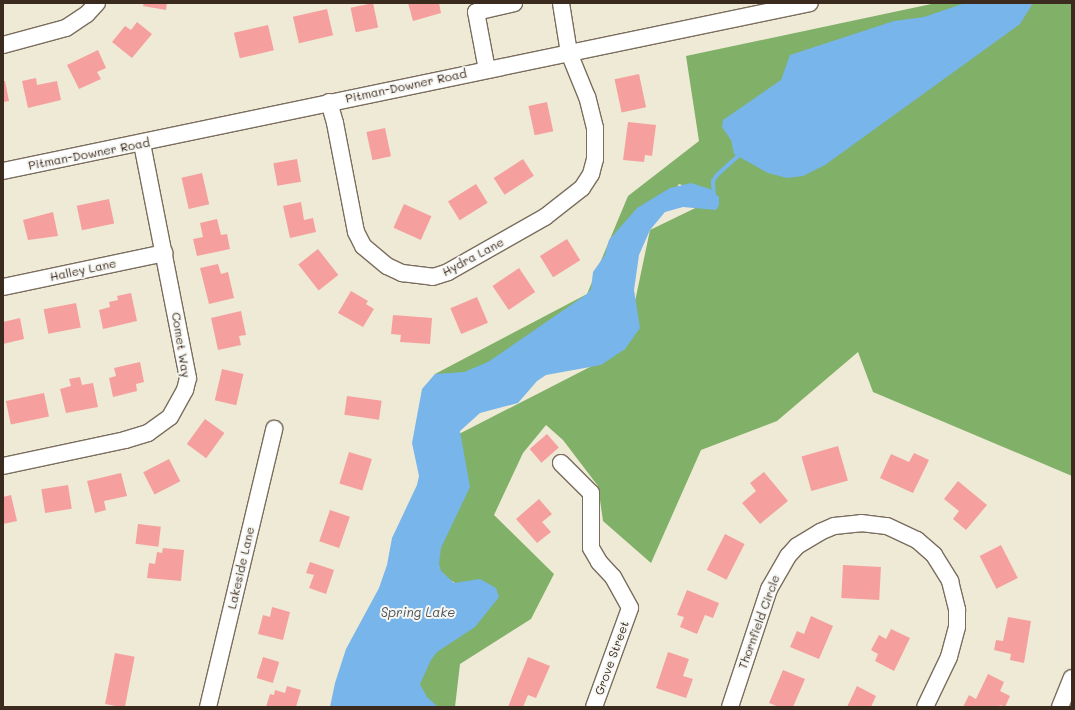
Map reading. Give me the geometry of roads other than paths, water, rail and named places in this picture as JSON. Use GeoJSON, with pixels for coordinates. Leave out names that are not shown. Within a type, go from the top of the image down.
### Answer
{"type":"FeatureCollection","features":[{"type":"Feature","properties":{"kind":"street"},"geometry":{"type":"LineString","coordinates":[[3,45],[66,28],[87,14],[97,3]]}},
{"type":"Feature","properties":{"kind":"street"},"geometry":{"type":"LineString","coordinates":[[487,70],[475,8],[514,3]]}},
{"type":"Feature","properties":{"kind":"street","name":"Hydra Lane"},"geometry":{"type":"LineString","coordinates":[[328,102],[335,123],[356,232],[363,246],[387,266],[402,272],[433,277],[476,257],[545,217],[582,188],[591,174],[595,159],[595,128],[587,97],[569,53],[560,3]]}},
{"type":"Feature","properties":{"kind":"street","name":"Pitman-Downer Road"},"geometry":{"type":"LineString","coordinates":[[3,171],[142,143],[328,102],[810,3]]}},
{"type":"Feature","properties":{"kind":"street","name":"Comet Way"},"geometry":{"type":"LineString","coordinates":[[3,466],[125,440],[148,433],[170,417],[185,390],[188,378],[142,143]]}},
{"type":"Feature","properties":{"kind":"street","name":"Halley Lane"},"geometry":{"type":"LineString","coordinates":[[3,287],[164,253]]}},
{"type":"Feature","properties":{"kind":"street","name":"Lakeside Lane"},"geometry":{"type":"LineString","coordinates":[[208,707],[274,429]]}},
{"type":"Feature","properties":{"kind":"street","name":"Grove Street"},"geometry":{"type":"LineString","coordinates":[[561,463],[591,493],[591,548],[598,562],[613,578],[630,608],[594,707]]}},
{"type":"Feature","properties":{"kind":"street","name":"Thornfield Circle"},"geometry":{"type":"LineString","coordinates":[[730,707],[769,589],[788,556],[797,546],[820,532],[834,526],[861,523],[887,526],[916,540],[934,555],[950,581],[957,610],[956,633],[949,657],[925,707]]}},
{"type":"Feature","properties":{"kind":"street"},"geometry":{"type":"LineString","coordinates":[[1060,707],[1072,678]]}},
{"type":"Feature","properties":{"kind":"water"},"geometry":{"type":"Polygon","coordinates":[[[965,3],[1033,3],[1020,24],[825,165],[803,176],[787,178],[768,173],[734,154],[731,140],[722,127],[723,120],[781,80],[790,55],[894,21],[924,17],[965,3]]]}},
{"type":"Feature","properties":{"kind":"water","name":"Spring Lake"},"geometry":{"type":"Polygon","coordinates":[[[691,183],[710,189],[719,197],[719,205],[716,210],[683,207],[665,212],[650,230],[639,255],[634,290],[640,328],[625,349],[601,365],[546,375],[537,381],[518,403],[480,413],[460,431],[470,487],[441,548],[439,564],[441,571],[454,583],[480,579],[496,588],[499,597],[475,627],[437,652],[431,660],[420,684],[427,697],[438,707],[330,707],[335,683],[346,649],[379,588],[387,565],[392,538],[417,485],[419,476],[412,443],[422,389],[435,374],[464,372],[488,362],[587,294],[591,289],[593,272],[605,255],[609,240],[637,208],[670,188],[691,183]]]}},
{"type":"Feature","properties":{"kind":"waterway"},"geometry":{"type":"LineString","coordinates":[[714,197],[713,181],[717,175],[740,154]]}}]}
